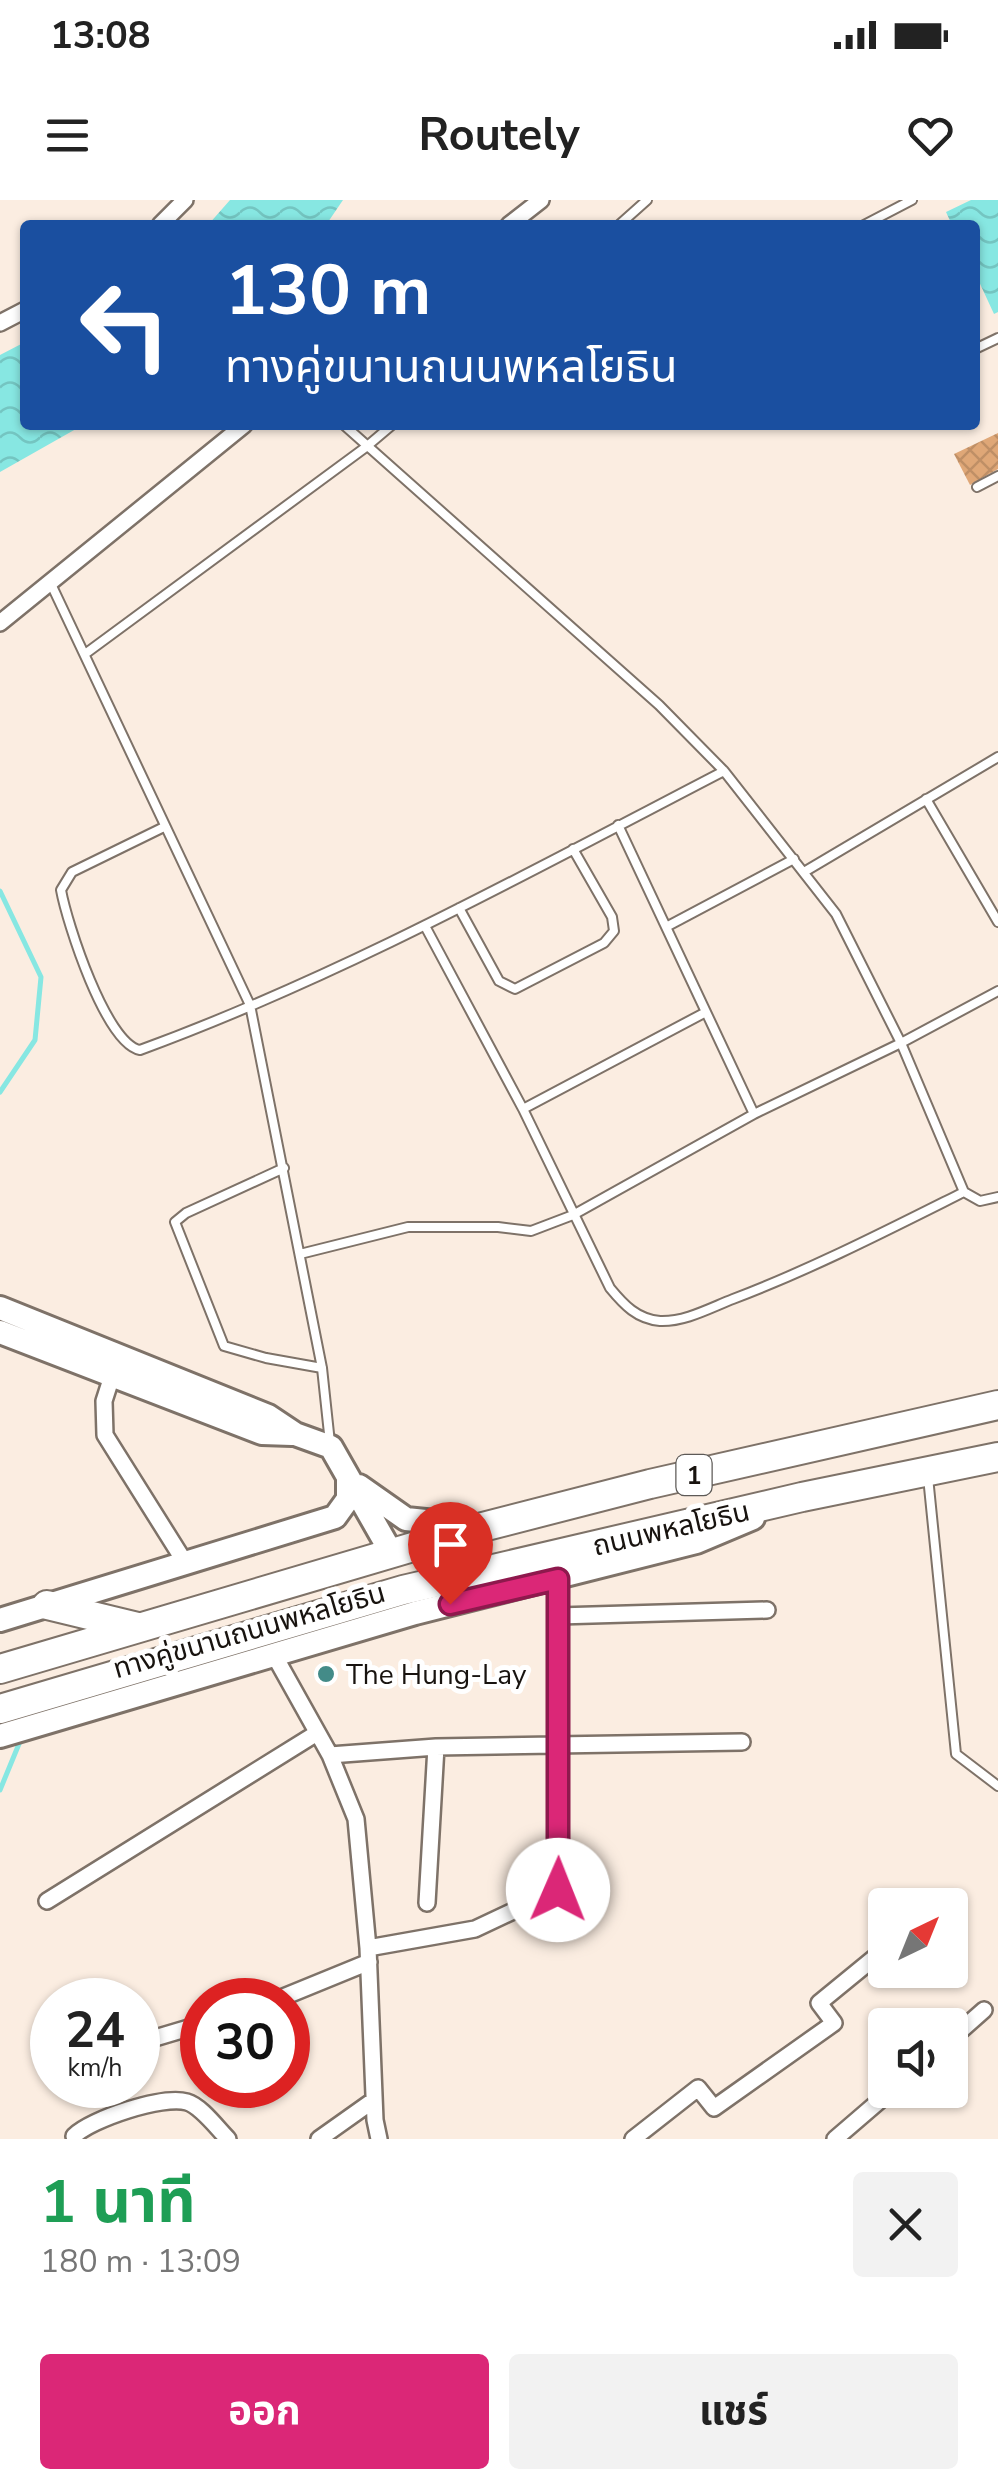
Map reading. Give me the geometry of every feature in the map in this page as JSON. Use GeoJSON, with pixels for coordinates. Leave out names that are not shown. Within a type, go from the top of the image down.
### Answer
{"type":"FeatureCollection","features":[{"type":"Feature","properties":{"kind":"highway","name":"ถนนพหลโยธิน"},"geometry":{"type":"LineString","coordinates":[[0,1669],[467,1531],[650,1484],[998,1404]]}},
{"type":"Feature","properties":{"kind":"highway","name":"ถนนพหลโยธิน"},"geometry":{"type":"LineString","coordinates":[[0,1709],[403,1590],[802,1497],[982,1463]]}},
{"type":"Feature","properties":{"kind":"highway"},"geometry":{"type":"LineString","coordinates":[[392,1554],[403,1590]]}},
{"type":"Feature","properties":{"kind":"highway"},"geometry":{"type":"LineString","coordinates":[[47,1605],[142,1628]]}},
{"type":"Feature","properties":{"kind":"main road"},"geometry":{"type":"LineString","coordinates":[[0,1308],[112,1376],[262,1432],[295,1434]]}},
{"type":"Feature","properties":{"kind":"main road"},"geometry":{"type":"LineString","coordinates":[[0,1332],[62,1345],[268,1416],[295,1434],[331,1447],[392,1554]]}},
{"type":"Feature","properties":{"kind":"main road"},"geometry":{"type":"LineString","coordinates":[[0,1620],[336,1517],[348,1499],[348,1478]]}},
{"type":"Feature","properties":{"kind":"main road"},"geometry":{"type":"LineString","coordinates":[[348,1478],[394,1514],[467,1531]]}},
{"type":"Feature","properties":{"kind":"main road","name":"ทางคู่ขนานถนนพหลโยธิน"},"geometry":{"type":"LineString","coordinates":[[0,1736],[415,1612],[696,1542],[802,1497]]}},
{"type":"Feature","properties":{"kind":"street"},"geometry":{"type":"LineString","coordinates":[[165,220],[184,200]]}},
{"type":"Feature","properties":{"kind":"street"},"geometry":{"type":"LineString","coordinates":[[515,220],[542,200]]}},
{"type":"Feature","properties":{"kind":"street"},"geometry":{"type":"LineString","coordinates":[[0,623],[238,430]]}},
{"type":"Feature","properties":{"kind":"street"},"geometry":{"type":"LineString","coordinates":[[112,1376],[104,1400],[105,1435],[186,1564]]}},
{"type":"Feature","properties":{"kind":"street"},"geometry":{"type":"LineString","coordinates":[[310,1983],[368,1955],[475,1929],[558,1890],[558,1579]]}},
{"type":"Feature","properties":{"kind":"street"},"geometry":{"type":"LineString","coordinates":[[558,1616],[767,1610]]}},
{"type":"Feature","properties":{"kind":"street"},"geometry":{"type":"LineString","coordinates":[[273,1653],[330,1755],[356,1819],[368,1955],[374,2100],[380,2139]]}},
{"type":"Feature","properties":{"kind":"street"},"geometry":{"type":"LineString","coordinates":[[48,1900],[317,1733]]}},
{"type":"Feature","properties":{"kind":"street"},"geometry":{"type":"LineString","coordinates":[[330,1755],[436,1747],[742,1742]]}},
{"type":"Feature","properties":{"kind":"street"},"geometry":{"type":"LineString","coordinates":[[427,1903],[436,1747]]}},
{"type":"Feature","properties":{"kind":"street"},"geometry":{"type":"LineString","coordinates":[[633,2139],[698,2088],[714,2108],[834,2023],[819,2004],[868,1963]]}},
{"type":"Feature","properties":{"kind":"street"},"geometry":{"type":"LineString","coordinates":[[968,2024],[984,2010]]}},
{"type":"Feature","properties":{"kind":"street"},"geometry":{"type":"LineString","coordinates":[[319,2139],[374,2100]]}},
{"type":"Feature","properties":{"kind":"street"},"geometry":{"type":"LineString","coordinates":[[74,2136],[96,2121],[175,2101],[194,2106],[228,2139]]}},
{"type":"Feature","properties":{"kind":"street"},"geometry":{"type":"LineString","coordinates":[[835,2139],[871,2108]]}},
{"type":"Feature","properties":{"kind":"lane"},"geometry":{"type":"LineString","coordinates":[[624,220],[646,200]]}},
{"type":"Feature","properties":{"kind":"lane"},"geometry":{"type":"LineString","coordinates":[[874,220],[912,200]]}},
{"type":"Feature","properties":{"kind":"lane"},"geometry":{"type":"LineString","coordinates":[[887,213],[890,220]]}},
{"type":"Feature","properties":{"kind":"lane"},"geometry":{"type":"LineString","coordinates":[[349,430],[659,705],[724,771],[836,914],[901,1043],[964,1192],[980,1201],[998,1196]]}},
{"type":"Feature","properties":{"kind":"lane"},"geometry":{"type":"LineString","coordinates":[[85,654],[386,430]]}},
{"type":"Feature","properties":{"kind":"lane"},"geometry":{"type":"LineString","coordinates":[[977,486],[998,476]]}},
{"type":"Feature","properties":{"kind":"lane"},"geometry":{"type":"LineString","coordinates":[[50,581],[250,1005],[322,1368],[331,1447]]}},
{"type":"Feature","properties":{"kind":"lane"},"geometry":{"type":"LineString","coordinates":[[804,872],[998,757]]}},
{"type":"Feature","properties":{"kind":"lane"},"geometry":{"type":"LineString","coordinates":[[164,827],[72,872],[61,890],[68,926],[89,976],[121,1039],[130,1048],[140,1050],[425,926],[724,771]]}},
{"type":"Feature","properties":{"kind":"lane"},"geometry":{"type":"LineString","coordinates":[[926,800],[998,922]]}},
{"type":"Feature","properties":{"kind":"lane"},"geometry":{"type":"LineString","coordinates":[[618,826],[754,1114]]}},
{"type":"Feature","properties":{"kind":"lane"},"geometry":{"type":"LineString","coordinates":[[459,908],[499,982],[515,989],[604,944],[614,930],[612,917],[573,849]]}},
{"type":"Feature","properties":{"kind":"lane"},"geometry":{"type":"LineString","coordinates":[[666,927],[794,859]]}},
{"type":"Feature","properties":{"kind":"lane"},"geometry":{"type":"LineString","coordinates":[[425,926],[523,1108],[610,1288],[626,1308],[660,1321],[682,1319],[774,1283],[964,1192]]}},
{"type":"Feature","properties":{"kind":"lane"},"geometry":{"type":"LineString","coordinates":[[300,1254],[408,1228],[498,1227],[531,1231],[573,1216],[754,1114],[998,991]]}},
{"type":"Feature","properties":{"kind":"lane"},"geometry":{"type":"LineString","coordinates":[[523,1108],[706,1012]]}},
{"type":"Feature","properties":{"kind":"lane"},"geometry":{"type":"LineString","coordinates":[[284,1168],[186,1213],[175,1222],[224,1346],[322,1368]]}},
{"type":"Feature","properties":{"kind":"lane"},"geometry":{"type":"LineString","coordinates":[[927,1471],[956,1754],[998,1786]]}},
{"type":"Feature","properties":{"kind":"water"},"geometry":{"type":"Polygon","coordinates":[[[230,200],[343,200],[329,220],[212,220],[230,200]]]}},
{"type":"Feature","properties":{"kind":"water"},"geometry":{"type":"Polygon","coordinates":[[[971,200],[998,200],[998,312],[994,314],[980,284],[980,220],[950,220],[946,212],[971,200]]]}},
{"type":"Feature","properties":{"kind":"water"},"geometry":{"type":"Polygon","coordinates":[[[20,345],[20,430],[74,430],[0,472],[0,355],[20,345]]]}},
{"type":"Feature","properties":{"kind":"building"},"geometry":{"type":"Polygon","coordinates":[[[998,433],[998,469],[970,485],[954,454],[998,433]]]}},
{"type":"Feature","properties":{"kind":"waterway"},"geometry":{"type":"LineString","coordinates":[[0,891],[41,977],[35,1040],[0,1092]]}},
{"type":"Feature","properties":{"kind":"waterway"},"geometry":{"type":"LineString","coordinates":[[0,1790],[21,1739]]}},
{"type":"Feature","properties":{"kind":"place","name":"The Hung-Lay"},"geometry":{"type":"Point","coordinates":[326,1674]}},
{"type":"Feature","properties":{"kind":"route"},"geometry":{"type":"LineString","coordinates":[[450,1604],[558,1579],[558,1890]]}}]}
